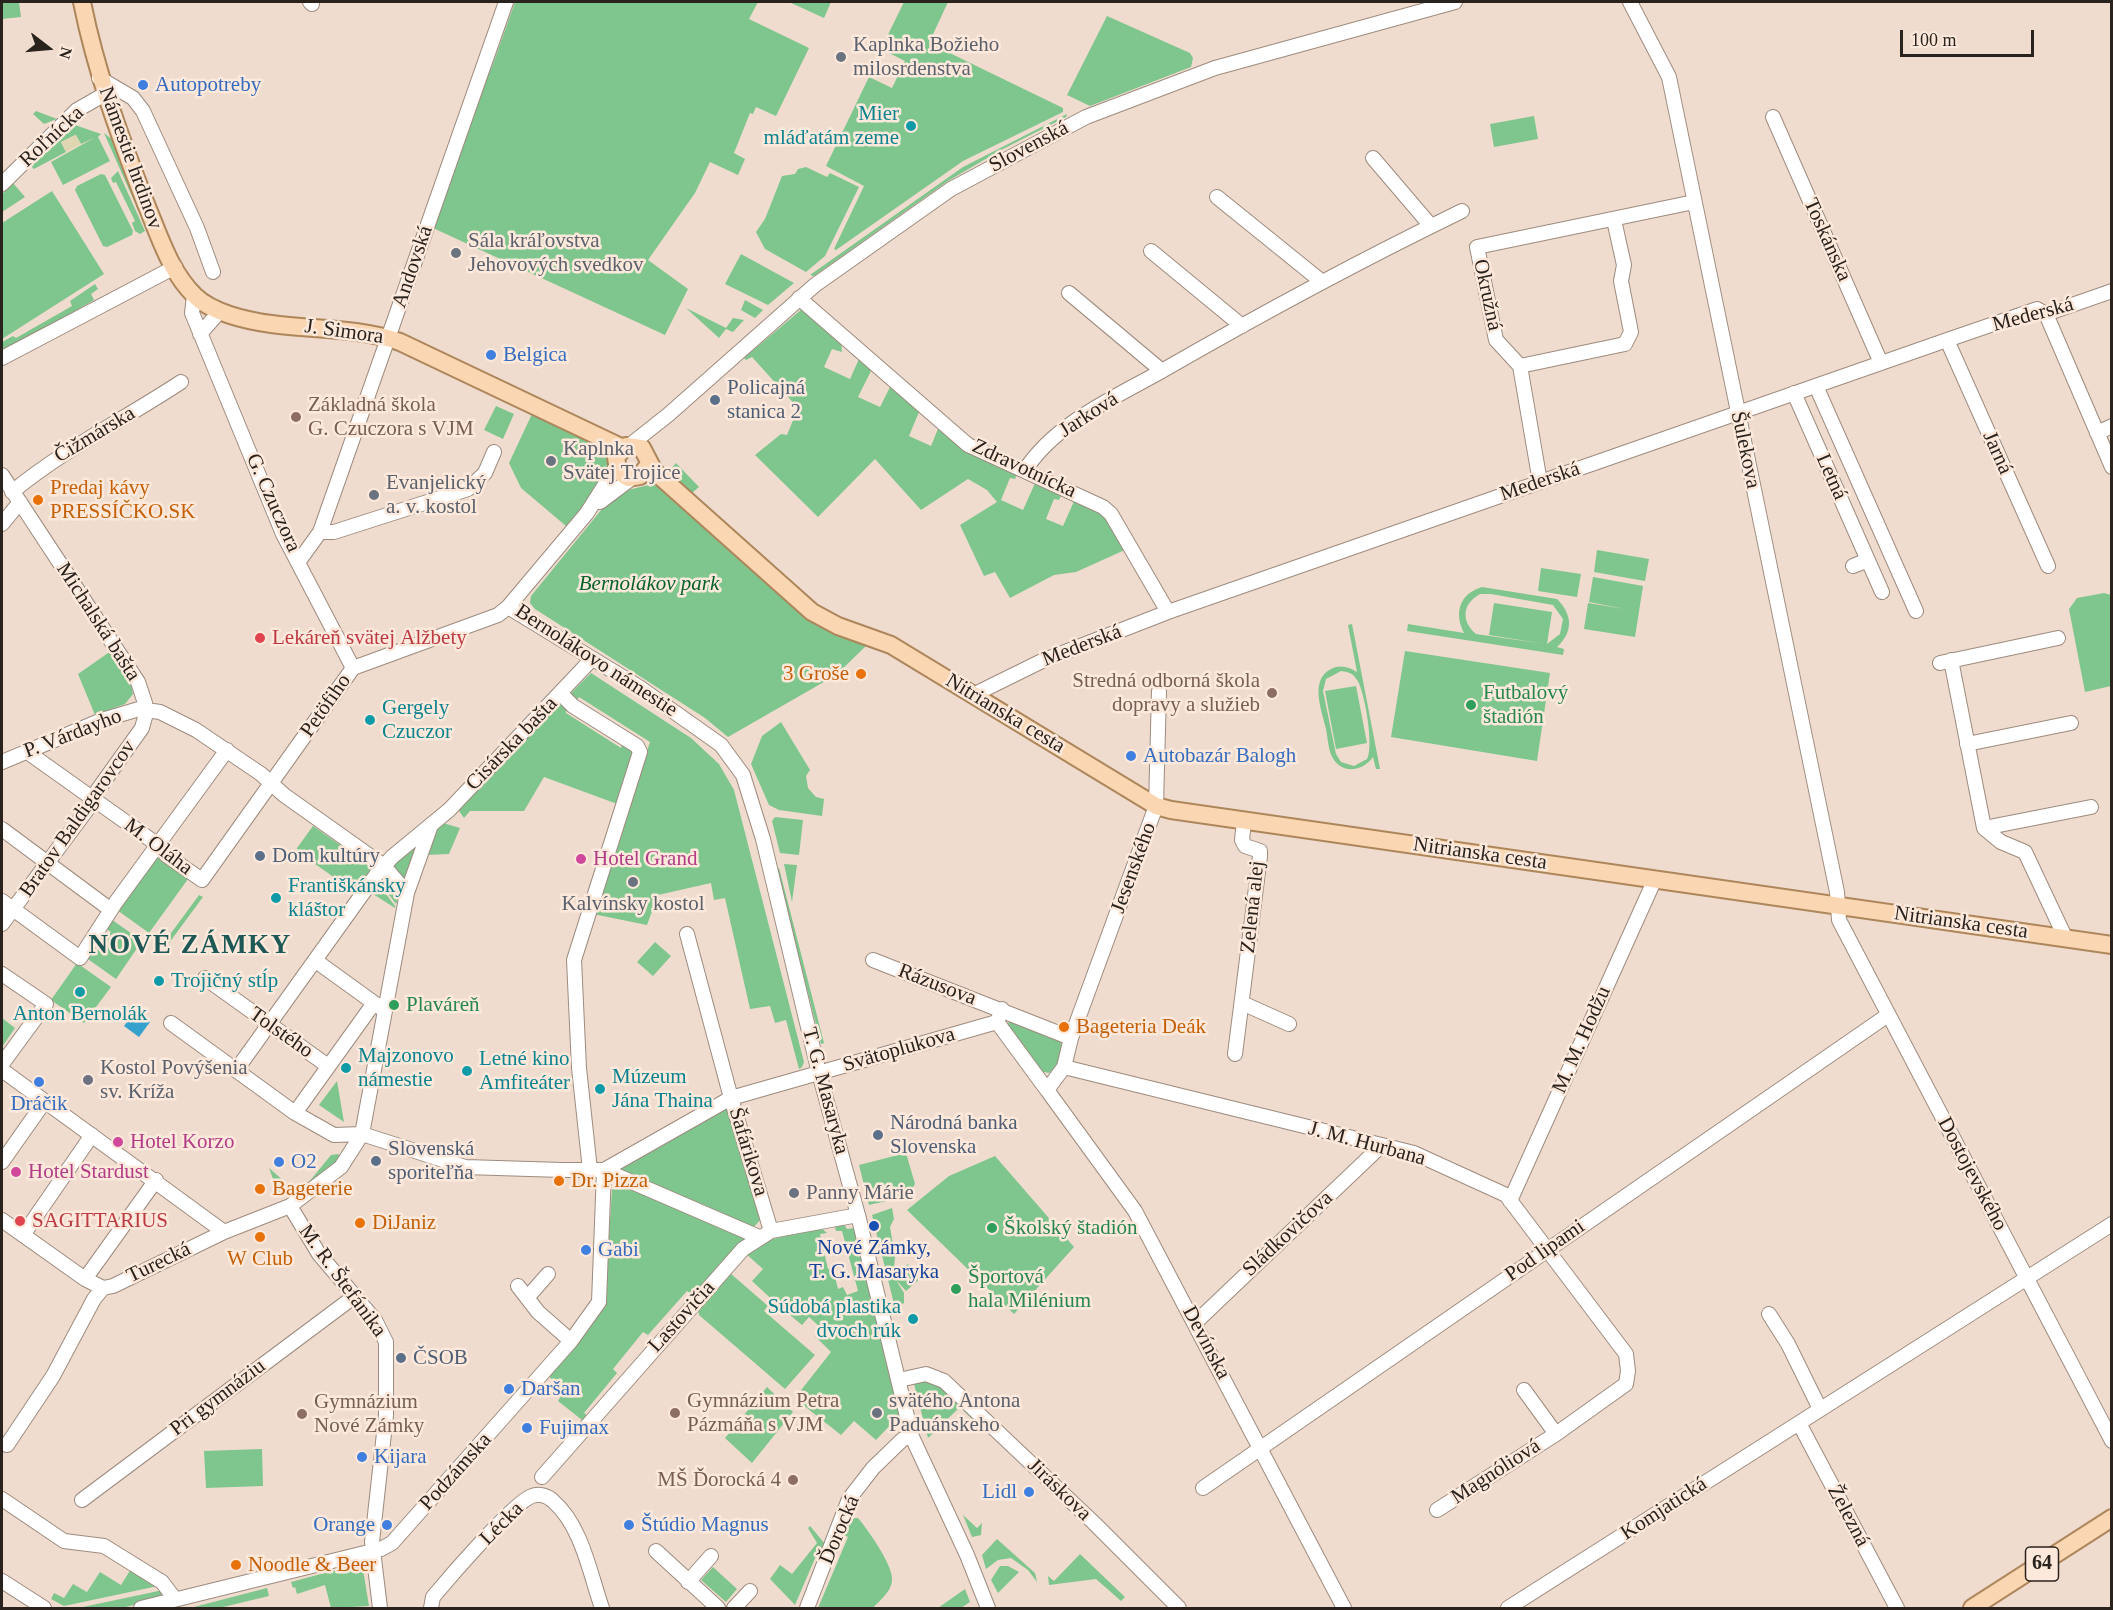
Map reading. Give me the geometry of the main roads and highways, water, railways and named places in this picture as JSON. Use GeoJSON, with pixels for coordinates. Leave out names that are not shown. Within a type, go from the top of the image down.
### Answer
{"type":"FeatureCollection","features":[{"type":"Feature","properties":{"kind":"main road","name":"Námestie hrdinov"},"geometry":{"type":"LineString","coordinates":[[82,2],[102,86],[167,256],[174,267]]}},
{"type":"Feature","properties":{"kind":"main road","name":"J. Simora"},"geometry":{"type":"LineString","coordinates":[[174,267],[194,296],[220,311],[267,322],[375,333],[586,431],[627,446]]}},
{"type":"Feature","properties":{"kind":"main road","name":"J. Simora"},"geometry":{"type":"LineString","coordinates":[[586,431],[604,447],[616,465]]}},
{"type":"Feature","properties":{"kind":"main road","name":"Bernolákovo námestie"},"geometry":{"type":"LineString","coordinates":[[616,465],[618,452],[627,446]]}},
{"type":"Feature","properties":{"kind":"main road"},"geometry":{"type":"LineString","coordinates":[[616,465],[624,476],[642,468],[638,446],[627,446]]}},
{"type":"Feature","properties":{"kind":"main road","name":"Nitrianska cesta"},"geometry":{"type":"LineString","coordinates":[[642,468],[684,496],[812,612],[838,626],[891,645],[1156,806],[1244,821],[2112,945]]}},
{"type":"Feature","properties":{"kind":"main road","name":"64"},"geometry":{"type":"LineString","coordinates":[[1972,1608],[2112,1518]]}},
{"type":"Feature","properties":{"kind":"water"},"geometry":{"type":"Polygon","coordinates":[[[135,1011],[150,1022],[139,1037],[124,1026],[135,1011]]]}},
{"type":"Feature","properties":{"kind":"place","name":"Kaplnka Božieho milosrdenstva"},"geometry":{"type":"Point","coordinates":[841,57]}},
{"type":"Feature","properties":{"kind":"place","name":"Autopotreby"},"geometry":{"type":"Point","coordinates":[143,85]}},
{"type":"Feature","properties":{"kind":"place","name":"Mier mláďatám zeme"},"geometry":{"type":"Point","coordinates":[911,126]}},
{"type":"Feature","properties":{"kind":"place","name":"Sála kráľovstva Jehovových svedkov"},"geometry":{"type":"Point","coordinates":[456,253]}},
{"type":"Feature","properties":{"kind":"place","name":"Belgica"},"geometry":{"type":"Point","coordinates":[491,355]}},
{"type":"Feature","properties":{"kind":"place","name":"Policajná stanica 2"},"geometry":{"type":"Point","coordinates":[715,400]}},
{"type":"Feature","properties":{"kind":"place","name":"Základná škola G. Czuczora s VJM"},"geometry":{"type":"Point","coordinates":[296,417]}},
{"type":"Feature","properties":{"kind":"place","name":"Kaplnka Svätej Trojice"},"geometry":{"type":"Point","coordinates":[551,461]}},
{"type":"Feature","properties":{"kind":"place","name":"Evanjelický a. v. kostol"},"geometry":{"type":"Point","coordinates":[374,495]}},
{"type":"Feature","properties":{"kind":"place","name":"Predaj kávy PRESSÍČKO.SK"},"geometry":{"type":"Point","coordinates":[38,500]}},
{"type":"Feature","properties":{"kind":"place","name":"Lekáreň svätej Alžbety"},"geometry":{"type":"Point","coordinates":[260,638]}},
{"type":"Feature","properties":{"kind":"place","name":"3 Groše"},"geometry":{"type":"Point","coordinates":[861,674]}},
{"type":"Feature","properties":{"kind":"place","name":"Stredná odborná škola dopravy a služieb"},"geometry":{"type":"Point","coordinates":[1272,693]}},
{"type":"Feature","properties":{"kind":"place","name":"Futbalový štadión"},"geometry":{"type":"Point","coordinates":[1471,705]}},
{"type":"Feature","properties":{"kind":"place","name":"Gergely Czuczor"},"geometry":{"type":"Point","coordinates":[370,720]}},
{"type":"Feature","properties":{"kind":"place","name":"Autobazár Balogh"},"geometry":{"type":"Point","coordinates":[1131,756]}},
{"type":"Feature","properties":{"kind":"place","name":"Dom kultúry"},"geometry":{"type":"Point","coordinates":[260,856]}},
{"type":"Feature","properties":{"kind":"place","name":"Hotel Grand"},"geometry":{"type":"Point","coordinates":[581,859]}},
{"type":"Feature","properties":{"kind":"place","name":"Kalvínsky kostol"},"geometry":{"type":"Point","coordinates":[633,882]}},
{"type":"Feature","properties":{"kind":"place","name":"Františkánsky kláštor"},"geometry":{"type":"Point","coordinates":[276,898]}},
{"type":"Feature","properties":{"kind":"place","name":"Trojičný stĺp"},"geometry":{"type":"Point","coordinates":[159,981]}},
{"type":"Feature","properties":{"kind":"place","name":"Anton Bernolák"},"geometry":{"type":"Point","coordinates":[80,992]}},
{"type":"Feature","properties":{"kind":"place","name":"Plaváreň"},"geometry":{"type":"Point","coordinates":[394,1005]}},
{"type":"Feature","properties":{"kind":"place","name":"Bageteria Deák"},"geometry":{"type":"Point","coordinates":[1064,1027]}},
{"type":"Feature","properties":{"kind":"place","name":"Majzonovo námestie"},"geometry":{"type":"Point","coordinates":[346,1068]}},
{"type":"Feature","properties":{"kind":"place","name":"Letné kino Amfiteáter"},"geometry":{"type":"Point","coordinates":[467,1071]}},
{"type":"Feature","properties":{"kind":"place","name":"Kostol Povýšenia sv. Kríža"},"geometry":{"type":"Point","coordinates":[88,1080]}},
{"type":"Feature","properties":{"kind":"place","name":"Dráčik"},"geometry":{"type":"Point","coordinates":[39,1082]}},
{"type":"Feature","properties":{"kind":"place","name":"Múzeum Jána Thaina"},"geometry":{"type":"Point","coordinates":[600,1089]}},
{"type":"Feature","properties":{"kind":"place","name":"Národná banka Slovenska"},"geometry":{"type":"Point","coordinates":[878,1135]}},
{"type":"Feature","properties":{"kind":"place","name":"Hotel Korzo"},"geometry":{"type":"Point","coordinates":[118,1142]}},
{"type":"Feature","properties":{"kind":"place","name":"Slovenská sporiteľňa"},"geometry":{"type":"Point","coordinates":[376,1161]}},
{"type":"Feature","properties":{"kind":"place","name":"O2"},"geometry":{"type":"Point","coordinates":[279,1162]}},
{"type":"Feature","properties":{"kind":"place","name":"Hotel Stardust"},"geometry":{"type":"Point","coordinates":[16,1172]}},
{"type":"Feature","properties":{"kind":"place","name":"Dr. Pizza"},"geometry":{"type":"Point","coordinates":[559,1181]}},
{"type":"Feature","properties":{"kind":"place","name":"Bageterie"},"geometry":{"type":"Point","coordinates":[260,1189]}},
{"type":"Feature","properties":{"kind":"place","name":"Panny Márie"},"geometry":{"type":"Point","coordinates":[794,1193]}},
{"type":"Feature","properties":{"kind":"place","name":"SAGITTARIUS"},"geometry":{"type":"Point","coordinates":[20,1221]}},
{"type":"Feature","properties":{"kind":"place","name":"DiJaniz"},"geometry":{"type":"Point","coordinates":[360,1223]}},
{"type":"Feature","properties":{"kind":"place","name":"Nové Zámky, T. G. Masaryka"},"geometry":{"type":"Point","coordinates":[874,1226]}},
{"type":"Feature","properties":{"kind":"place","name":"Školský štadión"},"geometry":{"type":"Point","coordinates":[992,1228]}},
{"type":"Feature","properties":{"kind":"place","name":"W Club"},"geometry":{"type":"Point","coordinates":[260,1237]}},
{"type":"Feature","properties":{"kind":"place","name":"Gabi"},"geometry":{"type":"Point","coordinates":[586,1250]}},
{"type":"Feature","properties":{"kind":"place","name":"Športová hala Milénium"},"geometry":{"type":"Point","coordinates":[956,1289]}},
{"type":"Feature","properties":{"kind":"place","name":"Súdobá plastika dvoch rúk"},"geometry":{"type":"Point","coordinates":[913,1319]}},
{"type":"Feature","properties":{"kind":"place","name":"ČSOB"},"geometry":{"type":"Point","coordinates":[401,1358]}},
{"type":"Feature","properties":{"kind":"place","name":"Daršan"},"geometry":{"type":"Point","coordinates":[509,1389]}},
{"type":"Feature","properties":{"kind":"place","name":"Gymnázium Petra Pázmáňa s VJM"},"geometry":{"type":"Point","coordinates":[675,1413]}},
{"type":"Feature","properties":{"kind":"place","name":"svätého Antona Paduánskeho"},"geometry":{"type":"Point","coordinates":[877,1413]}},
{"type":"Feature","properties":{"kind":"place","name":"Gymnázium Nové Zámky"},"geometry":{"type":"Point","coordinates":[302,1414]}},
{"type":"Feature","properties":{"kind":"place","name":"Fujimax"},"geometry":{"type":"Point","coordinates":[527,1428]}},
{"type":"Feature","properties":{"kind":"place","name":"Kijara"},"geometry":{"type":"Point","coordinates":[362,1457]}},
{"type":"Feature","properties":{"kind":"place","name":"MŠ Ďorocká 4"},"geometry":{"type":"Point","coordinates":[793,1480]}},
{"type":"Feature","properties":{"kind":"place","name":"Lidl"},"geometry":{"type":"Point","coordinates":[1029,1492]}},
{"type":"Feature","properties":{"kind":"place","name":"Orange"},"geometry":{"type":"Point","coordinates":[387,1525]}},
{"type":"Feature","properties":{"kind":"place","name":"Štúdio Magnus"},"geometry":{"type":"Point","coordinates":[629,1525]}},
{"type":"Feature","properties":{"kind":"place","name":"Noodle & Beer"},"geometry":{"type":"Point","coordinates":[236,1565]}},
{"type":"Feature","properties":{"kind":"district","name":"NOVÉ ZÁMKY"},"geometry":{"type":"Point","coordinates":[190,946]}},
{"type":"Feature","properties":{"kind":"park label","name":"Bernolákov park"},"geometry":{"type":"Point","coordinates":[649,584]}}]}
